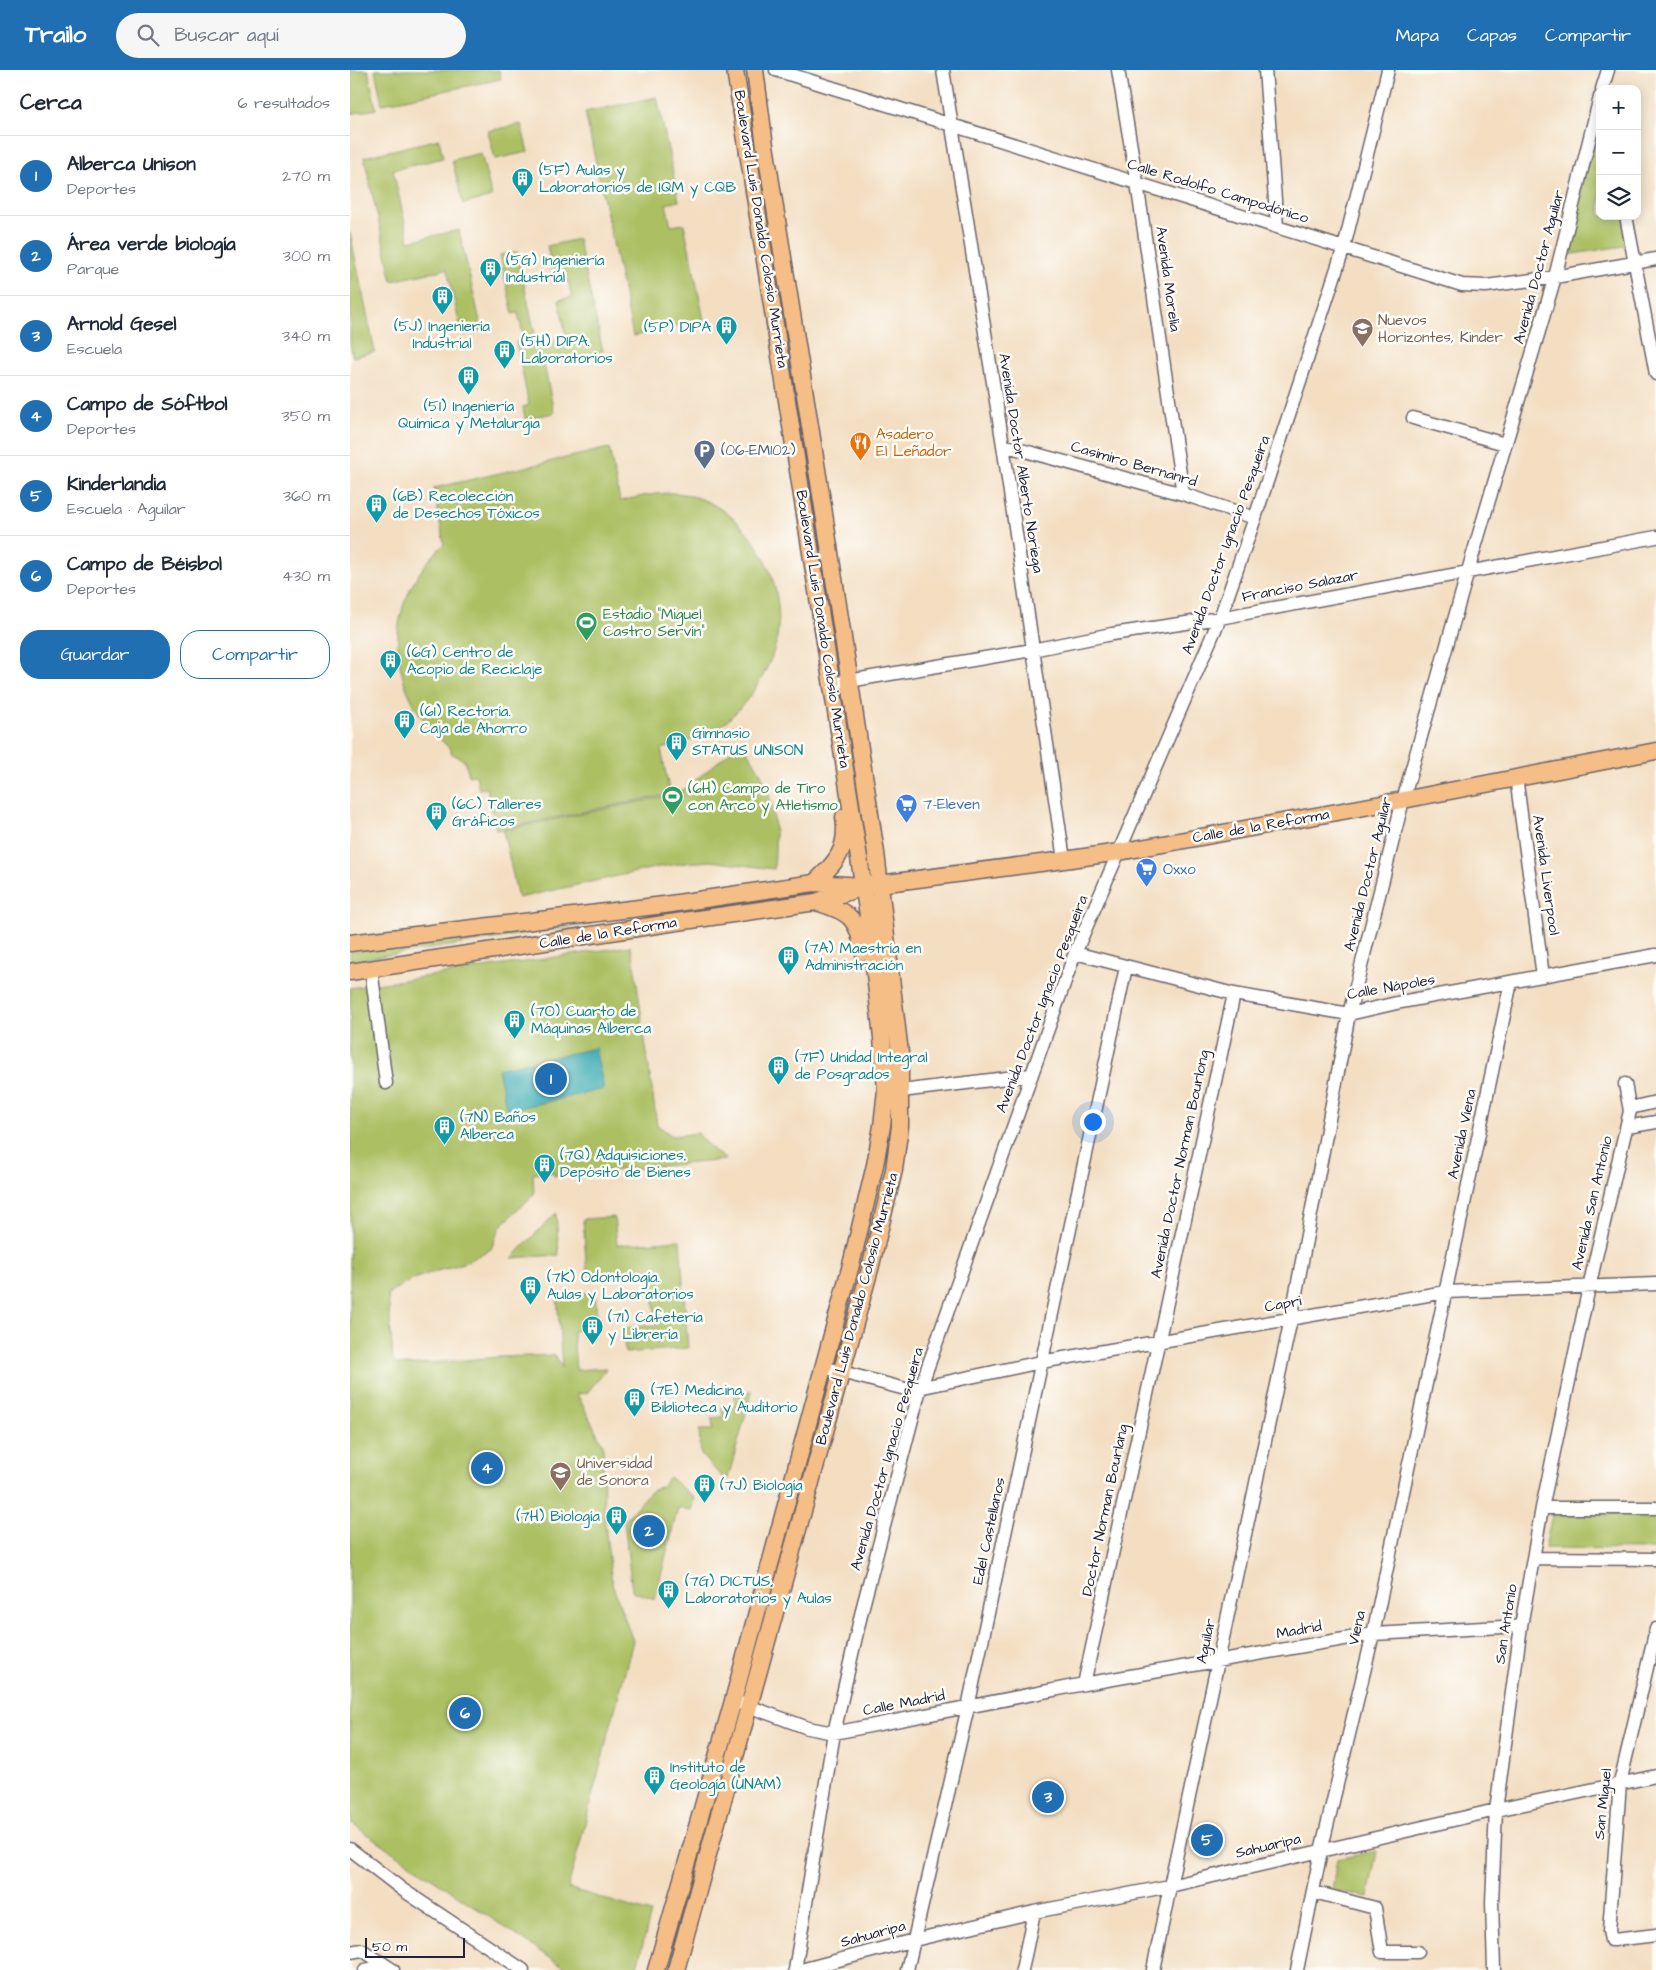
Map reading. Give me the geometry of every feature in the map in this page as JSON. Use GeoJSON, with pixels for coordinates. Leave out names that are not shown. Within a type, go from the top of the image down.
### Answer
{"type":"FeatureCollection","features":[{"type":"Feature","properties":{"kind":"main road","name":"Boulevard Luis Donaldo Colosio Murrieta"},"geometry":{"type":"LineString","coordinates":[[656,1970],[741,1703],[842,1372],[894,1170],[900,1126],[900,1053],[872,885],[839,734],[735,70]]}},
{"type":"Feature","properties":{"kind":"main road","name":"Boulevard Luis Donaldo Colosio Murrieta"},"geometry":{"type":"LineString","coordinates":[[676,1970],[824,1367],[852,1261],[882,1126],[886,1090],[872,885],[850,681],[754,70]]}},
{"type":"Feature","properties":{"kind":"main road"},"geometry":{"type":"LineString","coordinates":[[814,884],[838,859],[846,835],[837,767],[839,734]]}},
{"type":"Feature","properties":{"kind":"main road","name":"Calle de la Reforma"},"geometry":{"type":"LineString","coordinates":[[350,942],[655,907],[814,884],[872,885],[1119,852],[1656,752]]}},
{"type":"Feature","properties":{"kind":"main road","name":"Calle de la Reforma"},"geometry":{"type":"LineString","coordinates":[[350,972],[816,902],[872,885]]}},
{"type":"Feature","properties":{"kind":"main road"},"geometry":{"type":"LineString","coordinates":[[816,902],[838,909],[848,915],[858,927],[868,992],[876,1084],[886,1155],[872,1226],[873,1257]]}},
{"type":"Feature","properties":{"kind":"street","name":"Calle Rodolfo Campodónico"},"geometry":{"type":"LineString","coordinates":[[776,70],[1462,285],[1474,286],[1555,277],[1656,259]]}},
{"type":"Feature","properties":{"kind":"street","name":"Avenida Doctor Alberto Noriega"},"geometry":{"type":"LineString","coordinates":[[943,70],[1003,445],[1064,860]]}},
{"type":"Feature","properties":{"kind":"street","name":"Avenida Morelia"},"geometry":{"type":"LineString","coordinates":[[1118,70],[1137,183],[1183,494]]}},
{"type":"Feature","properties":{"kind":"street"},"geometry":{"type":"LineString","coordinates":[[1265,70],[1277,226]]}},
{"type":"Feature","properties":{"kind":"street","name":"Avenida Doctor Ignacio Pesqueira"},"geometry":{"type":"LineString","coordinates":[[796,1970],[834,1733],[863,1606],[920,1389],[1075,953],[1220,618],[1256,518],[1344,247],[1388,70]]}},
{"type":"Feature","properties":{"kind":"street"},"geometry":{"type":"LineString","coordinates":[[1604,85],[1608,70]]}},
{"type":"Feature","properties":{"kind":"street","name":"Avenida Doctor Aguilar"},"geometry":{"type":"LineString","coordinates":[[1291,1319],[1349,1014],[1403,800],[1555,277],[1596,113]]}},
{"type":"Feature","properties":{"kind":"street"},"geometry":{"type":"LineString","coordinates":[[1627,220],[1656,374]]}},
{"type":"Feature","properties":{"kind":"street"},"geometry":{"type":"LineString","coordinates":[[1412,418],[1505,444]]}},
{"type":"Feature","properties":{"kind":"street","name":"Casimiro Bernanrd"},"geometry":{"type":"LineString","coordinates":[[1003,445],[1183,494],[1256,518]]}},
{"type":"Feature","properties":{"kind":"street","name":"Franciso Salazar"},"geometry":{"type":"LineString","coordinates":[[831,684],[1032,650],[1112,634],[1220,618],[1656,537]]}},
{"type":"Feature","properties":{"kind":"street","name":"Avenida Liverpool"},"geometry":{"type":"LineString","coordinates":[[1516,777],[1543,976]]}},
{"type":"Feature","properties":{"kind":"street","name":"Calle Nápoles"},"geometry":{"type":"LineString","coordinates":[[1075,953],[1234,994],[1349,1014],[1401,1002],[1656,956]]}},
{"type":"Feature","properties":{"kind":"street","name":"Edel Castellanos"},"geometry":{"type":"LineString","coordinates":[[914,1940],[968,1707],[1126,967]]}},
{"type":"Feature","properties":{"kind":"street"},"geometry":{"type":"LineString","coordinates":[[371,969],[386,1083]]}},
{"type":"Feature","properties":{"kind":"street","name":"Avenida Viena"},"geometry":{"type":"LineString","coordinates":[[1445,1292],[1511,982]]}},
{"type":"Feature","properties":{"kind":"street","name":"Avenida Doctor Norman Bourlong"},"geometry":{"type":"LineString","coordinates":[[1157,1342],[1234,994]]}},
{"type":"Feature","properties":{"kind":"street"},"geometry":{"type":"LineString","coordinates":[[901,1091],[1031,1075]]}},
{"type":"Feature","properties":{"kind":"street"},"geometry":{"type":"LineString","coordinates":[[1625,1084],[1630,1108],[1627,1127],[1656,1122]]}},
{"type":"Feature","properties":{"kind":"street"},"geometry":{"type":"LineString","coordinates":[[1630,1108],[1656,1102]]}},
{"type":"Feature","properties":{"kind":"street","name":"Avenida San Antonio"},"geometry":{"type":"LineString","coordinates":[[1589,1287],[1627,1127]]}},
{"type":"Feature","properties":{"kind":"street","name":"Capri"},"geometry":{"type":"LineString","coordinates":[[824,1367],[902,1389],[920,1389],[1041,1362],[1445,1292],[1656,1284]]}},
{"type":"Feature","properties":{"kind":"street","name":"San Antonio"},"geometry":{"type":"LineString","coordinates":[[1494,1970],[1492,1902],[1496,1810],[1521,1626],[1542,1508],[1589,1287]]}},
{"type":"Feature","properties":{"kind":"street","name":"Viena"},"geometry":{"type":"LineString","coordinates":[[1297,1970],[1321,1851],[1373,1634],[1445,1292]]}},
{"type":"Feature","properties":{"kind":"street","name":"Aguilar"},"geometry":{"type":"LineString","coordinates":[[1153,1970],[1291,1319]]}},
{"type":"Feature","properties":{"kind":"street","name":"Doctor Norman Bourlang"},"geometry":{"type":"LineString","coordinates":[[1084,1684],[1157,1342]]}},
{"type":"Feature","properties":{"kind":"street"},"geometry":{"type":"LineString","coordinates":[[1542,1508],[1656,1508]]}},
{"type":"Feature","properties":{"kind":"street"},"geometry":{"type":"LineString","coordinates":[[1533,1558],[1656,1558]]}},
{"type":"Feature","properties":{"kind":"street","name":"Madrid"},"geometry":{"type":"LineString","coordinates":[[1084,1684],[1373,1634],[1521,1626]]}},
{"type":"Feature","properties":{"kind":"street","name":"San Miguel"},"geometry":{"type":"LineString","coordinates":[[1656,1629],[1620,1783],[1609,1936],[1614,1940],[1656,1935]]}},
{"type":"Feature","properties":{"kind":"street","name":"Calle Madrid"},"geometry":{"type":"LineString","coordinates":[[741,1703],[808,1728],[834,1733],[1084,1684]]}},
{"type":"Feature","properties":{"kind":"street","name":"Sahuaripa"},"geometry":{"type":"LineString","coordinates":[[800,1970],[914,1940],[1034,1912],[1170,1886],[1496,1810],[1656,1776]]}},
{"type":"Feature","properties":{"kind":"street"},"geometry":{"type":"LineString","coordinates":[[350,1849],[403,1890],[523,1970]]}},
{"type":"Feature","properties":{"kind":"street"},"geometry":{"type":"LineString","coordinates":[[1314,1892],[1375,1908],[1382,1952],[1418,1952]]}},
{"type":"Feature","properties":{"kind":"street"},"geometry":{"type":"LineString","coordinates":[[1022,1970],[1034,1912]]}},
{"type":"Feature","properties":{"kind":"street"},"geometry":{"type":"LineString","coordinates":[[907,1970],[914,1940]]}},
{"type":"Feature","properties":{"kind":"street"},"geometry":{"type":"LineString","coordinates":[[355,1950],[389,1968]]}},
{"type":"Feature","properties":{"kind":"street"},"geometry":{"type":"LineString","coordinates":[[365,1970],[389,1968]]}},
{"type":"Feature","properties":{"kind":"green space"},"geometry":{"type":"Polygon","coordinates":[[[350,70],[368,70],[376,109],[350,114],[350,70]]]}},
{"type":"Feature","properties":{"kind":"green space"},"geometry":{"type":"Polygon","coordinates":[[[375,70],[499,70],[501,79],[382,104],[375,70]]]}},
{"type":"Feature","properties":{"kind":"green space"},"geometry":{"type":"Polygon","coordinates":[[[657,97],[679,201],[666,204],[671,226],[684,224],[704,320],[633,336],[585,112],[657,97]]]}},
{"type":"Feature","properties":{"kind":"green space"},"geometry":{"type":"Polygon","coordinates":[[[521,124],[528,152],[495,159],[488,131],[521,124]]]}},
{"type":"Feature","properties":{"kind":"green space"},"geometry":{"type":"Polygon","coordinates":[[[1596,128],[1596,220],[1625,220],[1630,245],[1560,256],[1596,128]]]}},
{"type":"Feature","properties":{"kind":"green space"},"geometry":{"type":"Polygon","coordinates":[[[439,139],[443,158],[393,170],[409,241],[459,230],[482,330],[462,335],[447,269],[392,281],[364,157],[439,139]]]}},
{"type":"Feature","properties":{"kind":"green space"},"geometry":{"type":"Polygon","coordinates":[[[481,153],[492,197],[463,204],[452,160],[481,153]]]}},
{"type":"Feature","properties":{"kind":"green space"},"geometry":{"type":"Polygon","coordinates":[[[350,233],[375,352],[353,357],[350,344],[350,233]]]}},
{"type":"Feature","properties":{"kind":"green space"},"geometry":{"type":"Polygon","coordinates":[[[578,239],[603,351],[544,364],[554,413],[525,419],[523,407],[529,405],[516,342],[524,340],[518,313],[513,314],[500,255],[517,252],[537,344],[566,337],[559,300],[572,297],[568,281],[555,283],[547,246],[578,239]]]}},
{"type":"Feature","properties":{"kind":"green space","name":"Estadio \"Miguel Castro Servín\""},"geometry":{"type":"Polygon","coordinates":[[[609,448],[620,501],[665,493],[692,496],[715,505],[735,520],[752,538],[765,559],[774,582],[778,607],[778,632],[772,656],[754,691],[727,721],[705,735],[661,749],[670,794],[496,830],[487,788],[479,789],[476,775],[469,776],[465,761],[451,753],[451,749],[435,734],[422,717],[411,699],[403,679],[399,658],[398,636],[401,615],[408,594],[423,568],[444,544],[434,488],[609,448]]]}},
{"type":"Feature","properties":{"kind":"green space","name":"(6H) Campo de Tiro con Arco y Atletismo"},"geometry":{"type":"Polygon","coordinates":[[[741,743],[760,773],[767,787],[771,802],[775,834],[774,869],[710,861],[686,863],[659,867],[518,898],[503,830],[663,797],[683,790],[741,743]]]}},
{"type":"Feature","properties":{"kind":"green space"},"geometry":{"type":"Polygon","coordinates":[[[591,922],[591,924],[350,961],[350,952],[591,922]]]}},
{"type":"Feature","properties":{"kind":"green space"},"geometry":{"type":"Polygon","coordinates":[[[630,946],[657,1125],[672,1136],[698,1133],[704,1142],[726,1160],[554,1176],[554,1172],[533,1174],[534,1194],[500,1227],[491,1249],[463,1263],[416,1278],[388,1294],[393,1361],[396,1364],[408,1365],[498,1357],[554,1355],[562,1368],[557,1295],[595,1292],[598,1328],[573,1331],[576,1370],[607,1368],[587,1393],[577,1394],[603,1445],[604,1515],[612,1584],[633,1641],[568,1888],[651,1913],[636,1970],[568,1970],[350,1823],[350,988],[630,946]]]}},
{"type":"Feature","properties":{"kind":"green space"},"geometry":{"type":"Polygon","coordinates":[[[556,1213],[559,1255],[512,1258],[556,1213]]]}},
{"type":"Feature","properties":{"kind":"green space"},"geometry":{"type":"Polygon","coordinates":[[[614,1217],[617,1245],[680,1240],[688,1348],[625,1353],[623,1328],[656,1325],[651,1269],[587,1274],[583,1219],[614,1217]]]}},
{"type":"Feature","properties":{"kind":"green space"},"geometry":{"type":"Polygon","coordinates":[[[752,1391],[727,1482],[701,1455],[699,1430],[713,1430],[712,1418],[723,1417],[722,1406],[735,1405],[735,1392],[752,1391]]]}},
{"type":"Feature","properties":{"kind":"green space"},"geometry":{"type":"Polygon","coordinates":[[[669,1477],[694,1498],[691,1510],[678,1508],[655,1599],[632,1591],[624,1522],[648,1493],[663,1485],[669,1477]]]}},
{"type":"Feature","properties":{"kind":"green space"},"geometry":{"type":"Polygon","coordinates":[[[1656,1514],[1656,1549],[1545,1548],[1552,1515],[1656,1514]]]}},
{"type":"Feature","properties":{"kind":"green space"},"geometry":{"type":"Polygon","coordinates":[[[1377,1851],[1368,1897],[1332,1890],[1337,1859],[1377,1851]]]}},
{"type":"Feature","properties":{"kind":"water"},"geometry":{"type":"Polygon","coordinates":[[[595,1048],[604,1089],[507,1111],[498,1069],[595,1048]]]}},
{"type":"Feature","properties":{"kind":"place","name":"(5F) Aulas y Laboratorios de IQM y CQB"},"geometry":{"type":"Point","coordinates":[523,198]}},
{"type":"Feature","properties":{"kind":"place","name":"(5G) Ingeniería Industrial"},"geometry":{"type":"Point","coordinates":[490,288]}},
{"type":"Feature","properties":{"kind":"place","name":"(5J) Ingeniería Industrial"},"geometry":{"type":"Point","coordinates":[442,316]}},
{"type":"Feature","properties":{"kind":"place","name":"(5P) DIPA"},"geometry":{"type":"Point","coordinates":[727,346]}},
{"type":"Feature","properties":{"kind":"place","name":"Nuevos Horizontes, Kinder"},"geometry":{"type":"Point","coordinates":[1362,348]}},
{"type":"Feature","properties":{"kind":"place","name":"(5H) DIPA. Laboratorios"},"geometry":{"type":"Point","coordinates":[505,369]}},
{"type":"Feature","properties":{"kind":"place","name":"(5I) Ingeniería Química y Metalurgia"},"geometry":{"type":"Point","coordinates":[469,396]}},
{"type":"Feature","properties":{"kind":"place","name":"Asadero El Leñador"},"geometry":{"type":"Point","coordinates":[860,462]}},
{"type":"Feature","properties":{"kind":"place","name":"(06-EM102)"},"geometry":{"type":"Point","coordinates":[705,469]}},
{"type":"Feature","properties":{"kind":"place","name":"(6B) Recolección de Desechos Tóxicos"},"geometry":{"type":"Point","coordinates":[377,524]}},
{"type":"Feature","properties":{"kind":"place","name":"Estadio \"Miguel Castro Servín\""},"geometry":{"type":"Point","coordinates":[587,642]}},
{"type":"Feature","properties":{"kind":"place","name":"(6G) Centro de Acopio de Reciclaje"},"geometry":{"type":"Point","coordinates":[391,680]}},
{"type":"Feature","properties":{"kind":"place","name":"(6I) Rectoría. Caja de Ahorro"},"geometry":{"type":"Point","coordinates":[404,739]}},
{"type":"Feature","properties":{"kind":"place","name":"Gimnasio STATUS UNISON"},"geometry":{"type":"Point","coordinates":[676,761]}},
{"type":"Feature","properties":{"kind":"place","name":"(6H) Campo de Tiro con Arco y Atletismo"},"geometry":{"type":"Point","coordinates":[672,816]}},
{"type":"Feature","properties":{"kind":"place","name":"7-Eleven"},"geometry":{"type":"Point","coordinates":[907,823]}},
{"type":"Feature","properties":{"kind":"place","name":"(6C) Talleres Gráficos"},"geometry":{"type":"Point","coordinates":[436,832]}},
{"type":"Feature","properties":{"kind":"place","name":"Oxxo"},"geometry":{"type":"Point","coordinates":[1147,888]}},
{"type":"Feature","properties":{"kind":"place","name":"(7A) Maestría en Administración"},"geometry":{"type":"Point","coordinates":[789,976]}},
{"type":"Feature","properties":{"kind":"place","name":"(7O) Cuarto de Máquinas Alberca"},"geometry":{"type":"Point","coordinates":[515,1039]}},
{"type":"Feature","properties":{"kind":"place","name":"Alberca Unison"},"geometry":{"type":"Point","coordinates":[551,1079]}},
{"type":"Feature","properties":{"kind":"place","name":"(7F) Unidad Integral de Posgrados"},"geometry":{"type":"Point","coordinates":[779,1085]}},
{"type":"Feature","properties":{"kind":"place","name":"(7N) Baños Alberca"},"geometry":{"type":"Point","coordinates":[444,1145]}},
{"type":"Feature","properties":{"kind":"place","name":"(7Q) Adquisiciones. Depósito de Bienes"},"geometry":{"type":"Point","coordinates":[544,1183]}},
{"type":"Feature","properties":{"kind":"place","name":"(7K) Odontología. Aulas y Laboratorios"},"geometry":{"type":"Point","coordinates":[531,1305]}},
{"type":"Feature","properties":{"kind":"place","name":"(7I) Cafetería y Librería"},"geometry":{"type":"Point","coordinates":[592,1345]}},
{"type":"Feature","properties":{"kind":"place","name":"(7E) Medicina, Biblioteca y Auditorio"},"geometry":{"type":"Point","coordinates":[635,1418]}},
{"type":"Feature","properties":{"kind":"place","name":"Campo de Sóftbol"},"geometry":{"type":"Point","coordinates":[487,1468]}},
{"type":"Feature","properties":{"kind":"place","name":"Universidad de Sonora"},"geometry":{"type":"Point","coordinates":[561,1491]}},
{"type":"Feature","properties":{"kind":"place","name":"(7J) Biología"},"geometry":{"type":"Point","coordinates":[704,1504]}},
{"type":"Feature","properties":{"kind":"place","name":"Área verde biología"},"geometry":{"type":"Point","coordinates":[649,1531]}},
{"type":"Feature","properties":{"kind":"place","name":"(7H) Biología"},"geometry":{"type":"Point","coordinates":[616,1535]}},
{"type":"Feature","properties":{"kind":"place","name":"(7G) DICTUS. Laboratorios y Aulas"},"geometry":{"type":"Point","coordinates":[669,1609]}},
{"type":"Feature","properties":{"kind":"place","name":"Campo de Béisbol"},"geometry":{"type":"Point","coordinates":[465,1713]}},
{"type":"Feature","properties":{"kind":"place","name":"Instituto de Geología (UNAM)"},"geometry":{"type":"Point","coordinates":[654,1795]}},
{"type":"Feature","properties":{"kind":"place","name":"Arnold Gesel"},"geometry":{"type":"Point","coordinates":[1048,1797]}},
{"type":"Feature","properties":{"kind":"place","name":"Kinderlandia"},"geometry":{"type":"Point","coordinates":[1207,1840]}}]}
